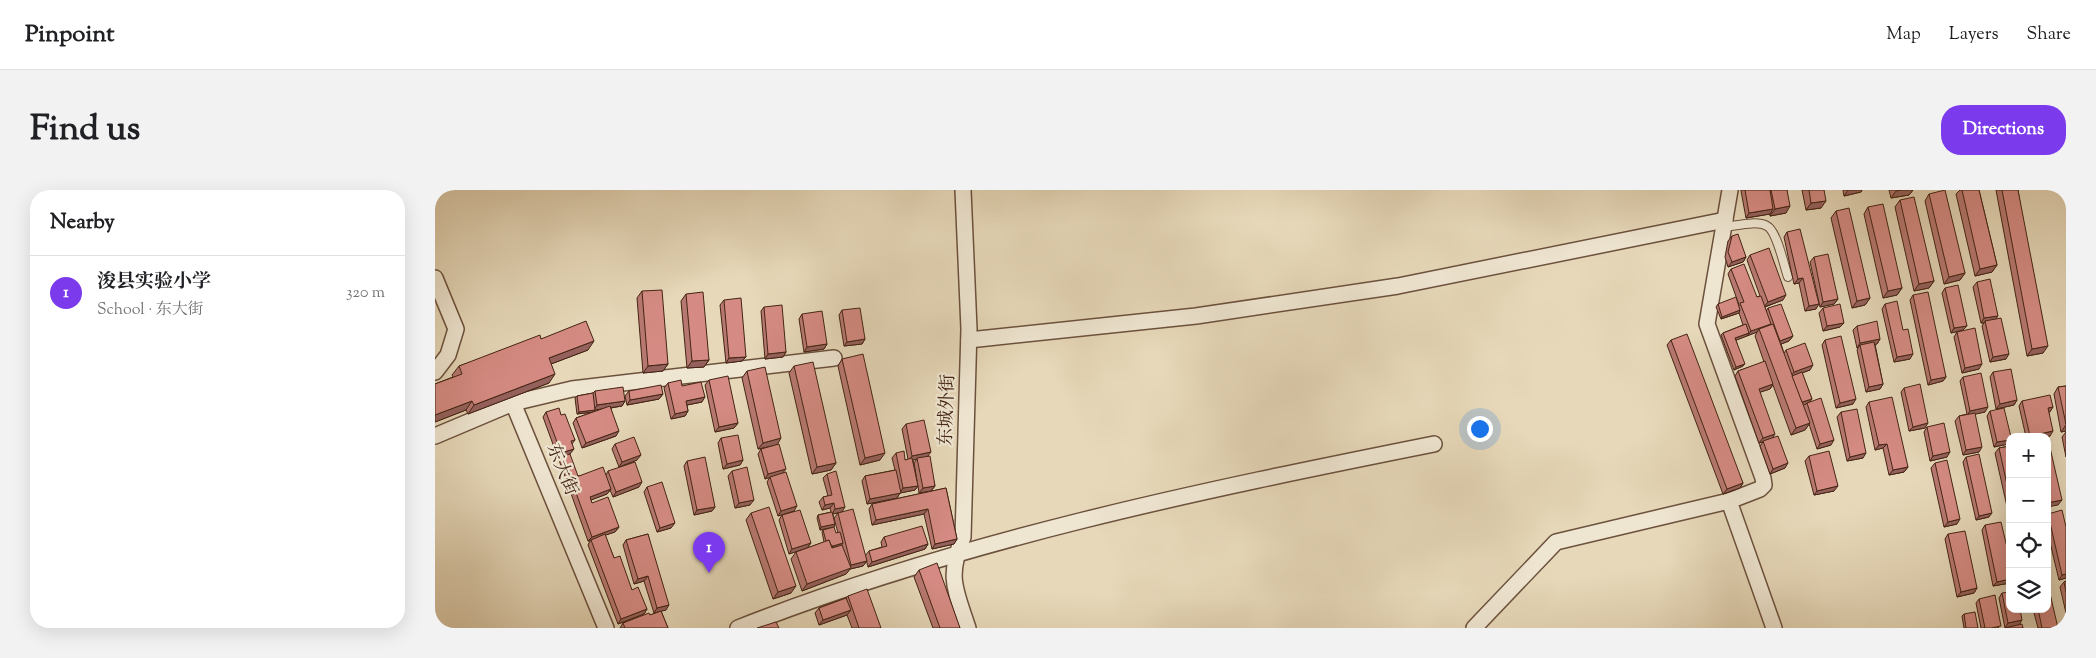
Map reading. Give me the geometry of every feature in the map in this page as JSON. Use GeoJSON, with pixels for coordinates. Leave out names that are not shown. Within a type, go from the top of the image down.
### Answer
{"type":"FeatureCollection","features":[{"type":"Feature","properties":{"kind":"street","name":"东城外街"},"geometry":{"type":"LineString","coordinates":[[963,190],[969,340],[963,537],[956,555],[952,578],[968,628]]}},
{"type":"Feature","properties":{"kind":"street"},"geometry":{"type":"LineString","coordinates":[[1474,628],[1556,542],[1729,501],[1760,490],[1764,485],[1707,324],[1730,190]]}},
{"type":"Feature","properties":{"kind":"street"},"geometry":{"type":"LineString","coordinates":[[969,340],[1196,316],[1397,286],[1724,223]]}},
{"type":"Feature","properties":{"kind":"street"},"geometry":{"type":"LineString","coordinates":[[435,278],[456,330],[448,355],[435,372]]}},
{"type":"Feature","properties":{"kind":"street"},"geometry":{"type":"LineString","coordinates":[[435,436],[513,403],[572,388],[834,358]]}},
{"type":"Feature","properties":{"kind":"street","name":"东大街"},"geometry":{"type":"LineString","coordinates":[[513,403],[606,628]]}},
{"type":"Feature","properties":{"kind":"street"},"geometry":{"type":"LineString","coordinates":[[738,628],[776,613],[956,555],[1236,483],[1434,444]]}},
{"type":"Feature","properties":{"kind":"street"},"geometry":{"type":"LineString","coordinates":[[1729,501],[1774,628]]}},
{"type":"Feature","properties":{"kind":"lane"},"geometry":{"type":"LineString","coordinates":[[1724,223],[1757,223],[1767,226],[1773,232],[1788,277]]}},
{"type":"Feature","properties":{"kind":"building"},"geometry":{"type":"Polygon","coordinates":[[[1745,190],[1770,190],[1773,209],[1749,213],[1745,190]]]}},
{"type":"Feature","properties":{"kind":"building"},"geometry":{"type":"Polygon","coordinates":[[[1771,190],[1787,190],[1790,206],[1775,209],[1771,190]]]}},
{"type":"Feature","properties":{"kind":"building"},"geometry":{"type":"Polygon","coordinates":[[[1809,190],[1824,190],[1826,201],[1811,203],[1809,190]]]}},
{"type":"Feature","properties":{"kind":"building"},"geometry":{"type":"Polygon","coordinates":[[[1945,190],[1965,273],[1949,277],[1929,194],[1945,190]]]}},
{"type":"Feature","properties":{"kind":"building"},"geometry":{"type":"Polygon","coordinates":[[[1962,190],[1979,190],[1997,265],[1980,269],[1962,190]]]}},
{"type":"Feature","properties":{"kind":"building"},"geometry":{"type":"Polygon","coordinates":[[[2002,190],[2018,190],[2048,346],[2032,349],[2002,190]]]}},
{"type":"Feature","properties":{"kind":"building"},"geometry":{"type":"Polygon","coordinates":[[[1914,197],[1934,281],[1919,284],[1900,200],[1914,197]]]}},
{"type":"Feature","properties":{"kind":"building"},"geometry":{"type":"Polygon","coordinates":[[[1883,204],[1902,288],[1888,291],[1868,207],[1883,204]]]}},
{"type":"Feature","properties":{"kind":"building"},"geometry":{"type":"Polygon","coordinates":[[[1849,208],[1870,298],[1857,301],[1836,211],[1849,208]]]}},
{"type":"Feature","properties":{"kind":"building"},"geometry":{"type":"Polygon","coordinates":[[[1800,229],[1819,304],[1809,306],[1803,278],[1798,279],[1787,232],[1800,229]]]}},
{"type":"Feature","properties":{"kind":"building"},"geometry":{"type":"Polygon","coordinates":[[[1738,234],[1746,257],[1732,262],[1728,252],[1732,236],[1738,234]]]}},
{"type":"Feature","properties":{"kind":"building"},"geometry":{"type":"Polygon","coordinates":[[[1769,248],[1786,295],[1768,302],[1750,255],[1769,248]]]}},
{"type":"Feature","properties":{"kind":"building"},"geometry":{"type":"Polygon","coordinates":[[[1828,254],[1838,299],[1823,302],[1814,257],[1828,254]]]}},
{"type":"Feature","properties":{"kind":"building"},"geometry":{"type":"Polygon","coordinates":[[[1744,264],[1757,297],[1761,296],[1771,324],[1751,331],[1740,303],[1744,302],[1731,269],[1744,264]]]}},
{"type":"Feature","properties":{"kind":"building"},"geometry":{"type":"Polygon","coordinates":[[[1990,279],[1998,316],[1984,318],[1977,282],[1990,279]]]}},
{"type":"Feature","properties":{"kind":"building"},"geometry":{"type":"Polygon","coordinates":[[[1958,285],[1967,326],[1954,328],[1945,288],[1958,285]]]}},
{"type":"Feature","properties":{"kind":"building"},"geometry":{"type":"Polygon","coordinates":[[[662,290],[668,364],[648,366],[642,291],[662,290]]]}},
{"type":"Feature","properties":{"kind":"building"},"geometry":{"type":"Polygon","coordinates":[[[703,292],[709,360],[692,361],[686,294],[703,292]]]}},
{"type":"Feature","properties":{"kind":"building"},"geometry":{"type":"Polygon","coordinates":[[[1928,292],[1946,377],[1931,380],[1913,295],[1928,292]]]}},
{"type":"Feature","properties":{"kind":"building"},"geometry":{"type":"Polygon","coordinates":[[[1736,297],[1740,310],[1722,317],[1718,304],[1736,297]]]}},
{"type":"Feature","properties":{"kind":"building"},"geometry":{"type":"Polygon","coordinates":[[[741,298],[746,357],[729,358],[724,300],[741,298]]]}},
{"type":"Feature","properties":{"kind":"building"},"geometry":{"type":"Polygon","coordinates":[[[1897,301],[1903,330],[1908,329],[1913,354],[1897,357],[1885,304],[1897,301]]]}},
{"type":"Feature","properties":{"kind":"building"},"geometry":{"type":"Polygon","coordinates":[[[1781,304],[1793,336],[1780,341],[1768,308],[1781,304]]]}},
{"type":"Feature","properties":{"kind":"building"},"geometry":{"type":"Polygon","coordinates":[[[1840,304],[1844,323],[1827,326],[1823,308],[1840,304]]]}},
{"type":"Feature","properties":{"kind":"building"},"geometry":{"type":"Polygon","coordinates":[[[782,305],[786,352],[768,354],[764,307],[782,305]]]}},
{"type":"Feature","properties":{"kind":"building"},"geometry":{"type":"Polygon","coordinates":[[[860,308],[865,339],[847,342],[842,310],[860,308]]]}},
{"type":"Feature","properties":{"kind":"building"},"geometry":{"type":"Polygon","coordinates":[[[822,311],[827,344],[807,347],[802,314],[822,311]]]}},
{"type":"Feature","properties":{"kind":"building"},"geometry":{"type":"Polygon","coordinates":[[[2001,318],[2009,354],[1993,357],[1985,321],[2001,318]]]}},
{"type":"Feature","properties":{"kind":"building"},"geometry":{"type":"Polygon","coordinates":[[[586,321],[594,341],[549,358],[555,374],[474,405],[472,401],[435,415],[435,384],[462,374],[459,366],[540,335],[541,339],[586,321]]]}},
{"type":"Feature","properties":{"kind":"building"},"geometry":{"type":"Polygon","coordinates":[[[1877,321],[1880,339],[1860,343],[1857,326],[1877,321]]]}},
{"type":"Feature","properties":{"kind":"building"},"geometry":{"type":"Polygon","coordinates":[[[1746,324],[1749,333],[1735,338],[1745,364],[1736,367],[1723,333],[1746,324]]]}},
{"type":"Feature","properties":{"kind":"building"},"geometry":{"type":"Polygon","coordinates":[[[1773,324],[1810,423],[1796,428],[1759,329],[1773,324]]]}},
{"type":"Feature","properties":{"kind":"building"},"geometry":{"type":"Polygon","coordinates":[[[1975,328],[1982,364],[1965,368],[1957,332],[1975,328]]]}},
{"type":"Feature","properties":{"kind":"building"},"geometry":{"type":"Polygon","coordinates":[[[1687,334],[1743,483],[1727,489],[1671,340],[1687,334]]]}},
{"type":"Feature","properties":{"kind":"building"},"geometry":{"type":"Polygon","coordinates":[[[1841,336],[1856,399],[1840,403],[1825,340],[1841,336]]]}},
{"type":"Feature","properties":{"kind":"building"},"geometry":{"type":"Polygon","coordinates":[[[1874,342],[1883,384],[1869,387],[1860,345],[1874,342]]]}},
{"type":"Feature","properties":{"kind":"building"},"geometry":{"type":"Polygon","coordinates":[[[1805,343],[1813,365],[1794,372],[1786,350],[1805,343]]]}},
{"type":"Feature","properties":{"kind":"building"},"geometry":{"type":"Polygon","coordinates":[[[863,354],[885,453],[865,458],[842,359],[863,354]]]}},
{"type":"Feature","properties":{"kind":"building"},"geometry":{"type":"Polygon","coordinates":[[[1765,361],[1773,384],[1759,389],[1775,434],[1763,438],[1738,371],[1765,361]]]}},
{"type":"Feature","properties":{"kind":"building"},"geometry":{"type":"Polygon","coordinates":[[[813,362],[836,463],[817,467],[794,366],[813,362]]]}},
{"type":"Feature","properties":{"kind":"building"},"geometry":{"type":"Polygon","coordinates":[[[765,367],[781,438],[763,443],[747,371],[765,367]]]}},
{"type":"Feature","properties":{"kind":"building"},"geometry":{"type":"Polygon","coordinates":[[[2011,369],[2017,400],[2000,404],[1993,372],[2011,369]]]}},
{"type":"Feature","properties":{"kind":"building"},"geometry":{"type":"Polygon","coordinates":[[[1802,372],[1812,399],[1802,402],[1792,376],[1802,372]]]}},
{"type":"Feature","properties":{"kind":"building"},"geometry":{"type":"Polygon","coordinates":[[[1981,373],[1988,407],[1970,411],[1963,377],[1981,373]]]}},
{"type":"Feature","properties":{"kind":"building"},"geometry":{"type":"Polygon","coordinates":[[[728,376],[738,423],[719,427],[709,380],[728,376]]]}},
{"type":"Feature","properties":{"kind":"building"},"geometry":{"type":"Polygon","coordinates":[[[681,380],[682,386],[701,382],[705,397],[686,401],[688,411],[675,414],[668,383],[681,380]]]}},
{"type":"Feature","properties":{"kind":"building"},"geometry":{"type":"Polygon","coordinates":[[[1920,384],[1928,423],[1913,427],[1904,388],[1920,384]]]}},
{"type":"Feature","properties":{"kind":"building"},"geometry":{"type":"Polygon","coordinates":[[[661,385],[663,394],[630,400],[629,391],[661,385]]]}},
{"type":"Feature","properties":{"kind":"building"},"geometry":{"type":"Polygon","coordinates":[[[2066,386],[2066,424],[2058,387],[2066,386]]]}},
{"type":"Feature","properties":{"kind":"building"},"geometry":{"type":"Polygon","coordinates":[[[623,387],[625,401],[597,405],[595,391],[623,387]]]}},
{"type":"Feature","properties":{"kind":"building"},"geometry":{"type":"Polygon","coordinates":[[[593,393],[595,410],[579,412],[577,396],[593,393]]]}},
{"type":"Feature","properties":{"kind":"building"},"geometry":{"type":"Polygon","coordinates":[[[2050,395],[2053,407],[2048,408],[2053,431],[2029,433],[2022,401],[2050,395]]]}},
{"type":"Feature","properties":{"kind":"building"},"geometry":{"type":"Polygon","coordinates":[[[1892,397],[1908,467],[1893,470],[1887,444],[1879,445],[1869,402],[1892,397]]]}},
{"type":"Feature","properties":{"kind":"building"},"geometry":{"type":"Polygon","coordinates":[[[1821,398],[1834,440],[1820,444],[1807,403],[1821,398]]]}},
{"type":"Feature","properties":{"kind":"building"},"geometry":{"type":"Polygon","coordinates":[[[610,406],[619,431],[586,443],[576,418],[610,406]]]}},
{"type":"Feature","properties":{"kind":"building"},"geometry":{"type":"Polygon","coordinates":[[[559,408],[561,415],[565,414],[575,440],[571,441],[574,449],[561,453],[546,412],[559,408]]]}},
{"type":"Feature","properties":{"kind":"building"},"geometry":{"type":"Polygon","coordinates":[[[2004,408],[2010,433],[2006,433],[2006,441],[1997,442],[1990,411],[2004,408]]]}},
{"type":"Feature","properties":{"kind":"building"},"geometry":{"type":"Polygon","coordinates":[[[1857,409],[1866,453],[1850,457],[1841,412],[1857,409]]]}},
{"type":"Feature","properties":{"kind":"building"},"geometry":{"type":"Polygon","coordinates":[[[1975,413],[1982,447],[1966,450],[1959,416],[1975,413]]]}},
{"type":"Feature","properties":{"kind":"building"},"geometry":{"type":"Polygon","coordinates":[[[924,420],[931,452],[912,456],[906,424],[924,420]]]}},
{"type":"Feature","properties":{"kind":"building"},"geometry":{"type":"Polygon","coordinates":[[[1944,423],[1950,452],[1933,456],[1927,427],[1944,423]]]}},
{"type":"Feature","properties":{"kind":"building"},"geometry":{"type":"Polygon","coordinates":[[[738,435],[743,460],[727,464],[721,438],[738,435]]]}},
{"type":"Feature","properties":{"kind":"building"},"geometry":{"type":"Polygon","coordinates":[[[1778,436],[1788,463],[1773,469],[1763,441],[1778,436]]]}},
{"type":"Feature","properties":{"kind":"building"},"geometry":{"type":"Polygon","coordinates":[[[634,437],[641,455],[622,462],[615,444],[634,437]]]}},
{"type":"Feature","properties":{"kind":"building"},"geometry":{"type":"Polygon","coordinates":[[[779,444],[786,469],[768,474],[761,449],[779,444]]]}},
{"type":"Feature","properties":{"kind":"building"},"geometry":{"type":"Polygon","coordinates":[[[2006,447],[2006,480],[1999,448],[2006,447]]]}},
{"type":"Feature","properties":{"kind":"building"},"geometry":{"type":"Polygon","coordinates":[[[904,451],[905,460],[912,458],[918,486],[903,488],[896,453],[904,451]]]}},
{"type":"Feature","properties":{"kind":"building"},"geometry":{"type":"Polygon","coordinates":[[[1829,451],[1838,486],[1817,491],[1809,456],[1829,451]]]}},
{"type":"Feature","properties":{"kind":"building"},"geometry":{"type":"Polygon","coordinates":[[[2051,452],[2062,500],[2051,502],[2051,452]]]}},
{"type":"Feature","properties":{"kind":"building"},"geometry":{"type":"Polygon","coordinates":[[[570,454],[578,476],[569,481],[561,457],[570,454]]]}},
{"type":"Feature","properties":{"kind":"building"},"geometry":{"type":"Polygon","coordinates":[[[1979,454],[1992,513],[1979,516],[1966,457],[1979,454]]]}},
{"type":"Feature","properties":{"kind":"building"},"geometry":{"type":"Polygon","coordinates":[[[930,456],[935,486],[923,488],[917,458],[930,456]]]}},
{"type":"Feature","properties":{"kind":"building"},"geometry":{"type":"Polygon","coordinates":[[[705,457],[715,507],[697,510],[687,461],[705,457]]]}},
{"type":"Feature","properties":{"kind":"building"},"geometry":{"type":"Polygon","coordinates":[[[1947,460],[1960,519],[1948,522],[1935,463],[1947,460]]]}},
{"type":"Feature","properties":{"kind":"building"},"geometry":{"type":"Polygon","coordinates":[[[635,462],[642,482],[616,492],[608,471],[635,462]]]}},
{"type":"Feature","properties":{"kind":"building"},"geometry":{"type":"Polygon","coordinates":[[[603,467],[611,489],[590,497],[592,503],[608,497],[619,527],[592,537],[571,479],[603,467]]]}},
{"type":"Feature","properties":{"kind":"building"},"geometry":{"type":"Polygon","coordinates":[[[747,467],[754,500],[739,503],[732,471],[747,467]]]}},
{"type":"Feature","properties":{"kind":"building"},"geometry":{"type":"Polygon","coordinates":[[[896,470],[901,493],[870,499],[865,476],[896,470]]]}},
{"type":"Feature","properties":{"kind":"building"},"geometry":{"type":"Polygon","coordinates":[[[836,471],[845,507],[835,509],[834,503],[825,505],[823,497],[832,495],[827,474],[836,471]]]}},
{"type":"Feature","properties":{"kind":"building"},"geometry":{"type":"Polygon","coordinates":[[[786,472],[797,506],[781,511],[770,477],[786,472]]]}},
{"type":"Feature","properties":{"kind":"building"},"geometry":{"type":"Polygon","coordinates":[[[662,482],[675,523],[660,528],[647,487],[662,482]]]}},
{"type":"Feature","properties":{"kind":"building"},"geometry":{"type":"Polygon","coordinates":[[[946,488],[957,539],[935,544],[928,509],[876,520],[872,504],[946,488]]]}},
{"type":"Feature","properties":{"kind":"building"},"geometry":{"type":"Polygon","coordinates":[[[769,507],[796,586],[778,592],[751,513],[769,507]]]}},
{"type":"Feature","properties":{"kind":"building"},"geometry":{"type":"Polygon","coordinates":[[[853,509],[867,561],[851,565],[838,513],[853,509]]]}},
{"type":"Feature","properties":{"kind":"building"},"geometry":{"type":"Polygon","coordinates":[[[800,510],[811,543],[792,549],[782,515],[800,510]]]}},
{"type":"Feature","properties":{"kind":"building"},"geometry":{"type":"Polygon","coordinates":[[[2062,510],[2066,527],[2066,574],[2062,575],[2051,527],[2051,513],[2062,510]]]}},
{"type":"Feature","properties":{"kind":"building"},"geometry":{"type":"Polygon","coordinates":[[[832,512],[835,524],[821,527],[818,515],[832,512]]]}},
{"type":"Feature","properties":{"kind":"building"},"geometry":{"type":"Polygon","coordinates":[[[2001,522],[2006,543],[2006,580],[1997,582],[1985,525],[2001,522]]]}},
{"type":"Feature","properties":{"kind":"building"},"geometry":{"type":"Polygon","coordinates":[[[922,526],[928,544],[872,562],[869,551],[887,546],[884,537],[922,526]]]}},
{"type":"Feature","properties":{"kind":"building"},"geometry":{"type":"Polygon","coordinates":[[[834,527],[836,533],[840,532],[843,543],[833,546],[829,540],[826,541],[823,530],[834,527]]]}},
{"type":"Feature","properties":{"kind":"building"},"geometry":{"type":"Polygon","coordinates":[[[1965,531],[1977,588],[1961,592],[1948,534],[1965,531]]]}},
{"type":"Feature","properties":{"kind":"building"},"geometry":{"type":"Polygon","coordinates":[[[605,534],[614,558],[620,556],[632,590],[638,587],[647,609],[621,619],[591,540],[605,534]]]}},
{"type":"Feature","properties":{"kind":"building"},"geometry":{"type":"Polygon","coordinates":[[[648,534],[669,605],[657,608],[648,576],[638,579],[626,540],[648,534]]]}},
{"type":"Feature","properties":{"kind":"building"},"geometry":{"type":"Polygon","coordinates":[[[829,540],[832,548],[842,545],[851,568],[807,584],[796,552],[829,540]]]}},
{"type":"Feature","properties":{"kind":"building"},"geometry":{"type":"Polygon","coordinates":[[[937,563],[960,628],[940,628],[919,570],[937,563]]]}},
{"type":"Feature","properties":{"kind":"building"},"geometry":{"type":"Polygon","coordinates":[[[867,589],[881,628],[859,628],[848,596],[867,589]]]}},
{"type":"Feature","properties":{"kind":"building"},"geometry":{"type":"Polygon","coordinates":[[[2006,592],[2006,613],[2002,593],[2006,592]]]}},
{"type":"Feature","properties":{"kind":"building"},"geometry":{"type":"Polygon","coordinates":[[[1995,595],[2001,626],[1985,628],[1979,599],[1995,595]]]}},
{"type":"Feature","properties":{"kind":"building"},"geometry":{"type":"Polygon","coordinates":[[[846,598],[851,610],[823,620],[819,608],[846,598]]]}},
{"type":"Feature","properties":{"kind":"building"},"geometry":{"type":"Polygon","coordinates":[[[2051,598],[2058,628],[2042,628],[2039,613],[2051,613],[2051,598]]]}},
{"type":"Feature","properties":{"kind":"building"},"geometry":{"type":"Polygon","coordinates":[[[661,611],[668,628],[625,628],[623,623],[649,613],[650,615],[661,611]]]}},
{"type":"Feature","properties":{"kind":"building"},"geometry":{"type":"Polygon","coordinates":[[[1975,612],[1978,628],[1966,628],[1964,614],[1975,612]]]}},
{"type":"Feature","properties":{"kind":"building"},"geometry":{"type":"Polygon","coordinates":[[[2006,613],[2021,613],[2022,620],[2008,623],[2006,613]]]}},
{"type":"Feature","properties":{"kind":"building"},"geometry":{"type":"Polygon","coordinates":[[[776,622],[779,628],[757,628],[776,622]]]}},
{"type":"Feature","properties":{"kind":"building"},"geometry":{"type":"Polygon","coordinates":[[[2022,624],[2023,628],[2005,628],[2022,624]]]}},
{"type":"Feature","properties":{"kind":"place","name":"浚县实验小学"},"geometry":{"type":"Point","coordinates":[709,573]}}]}
